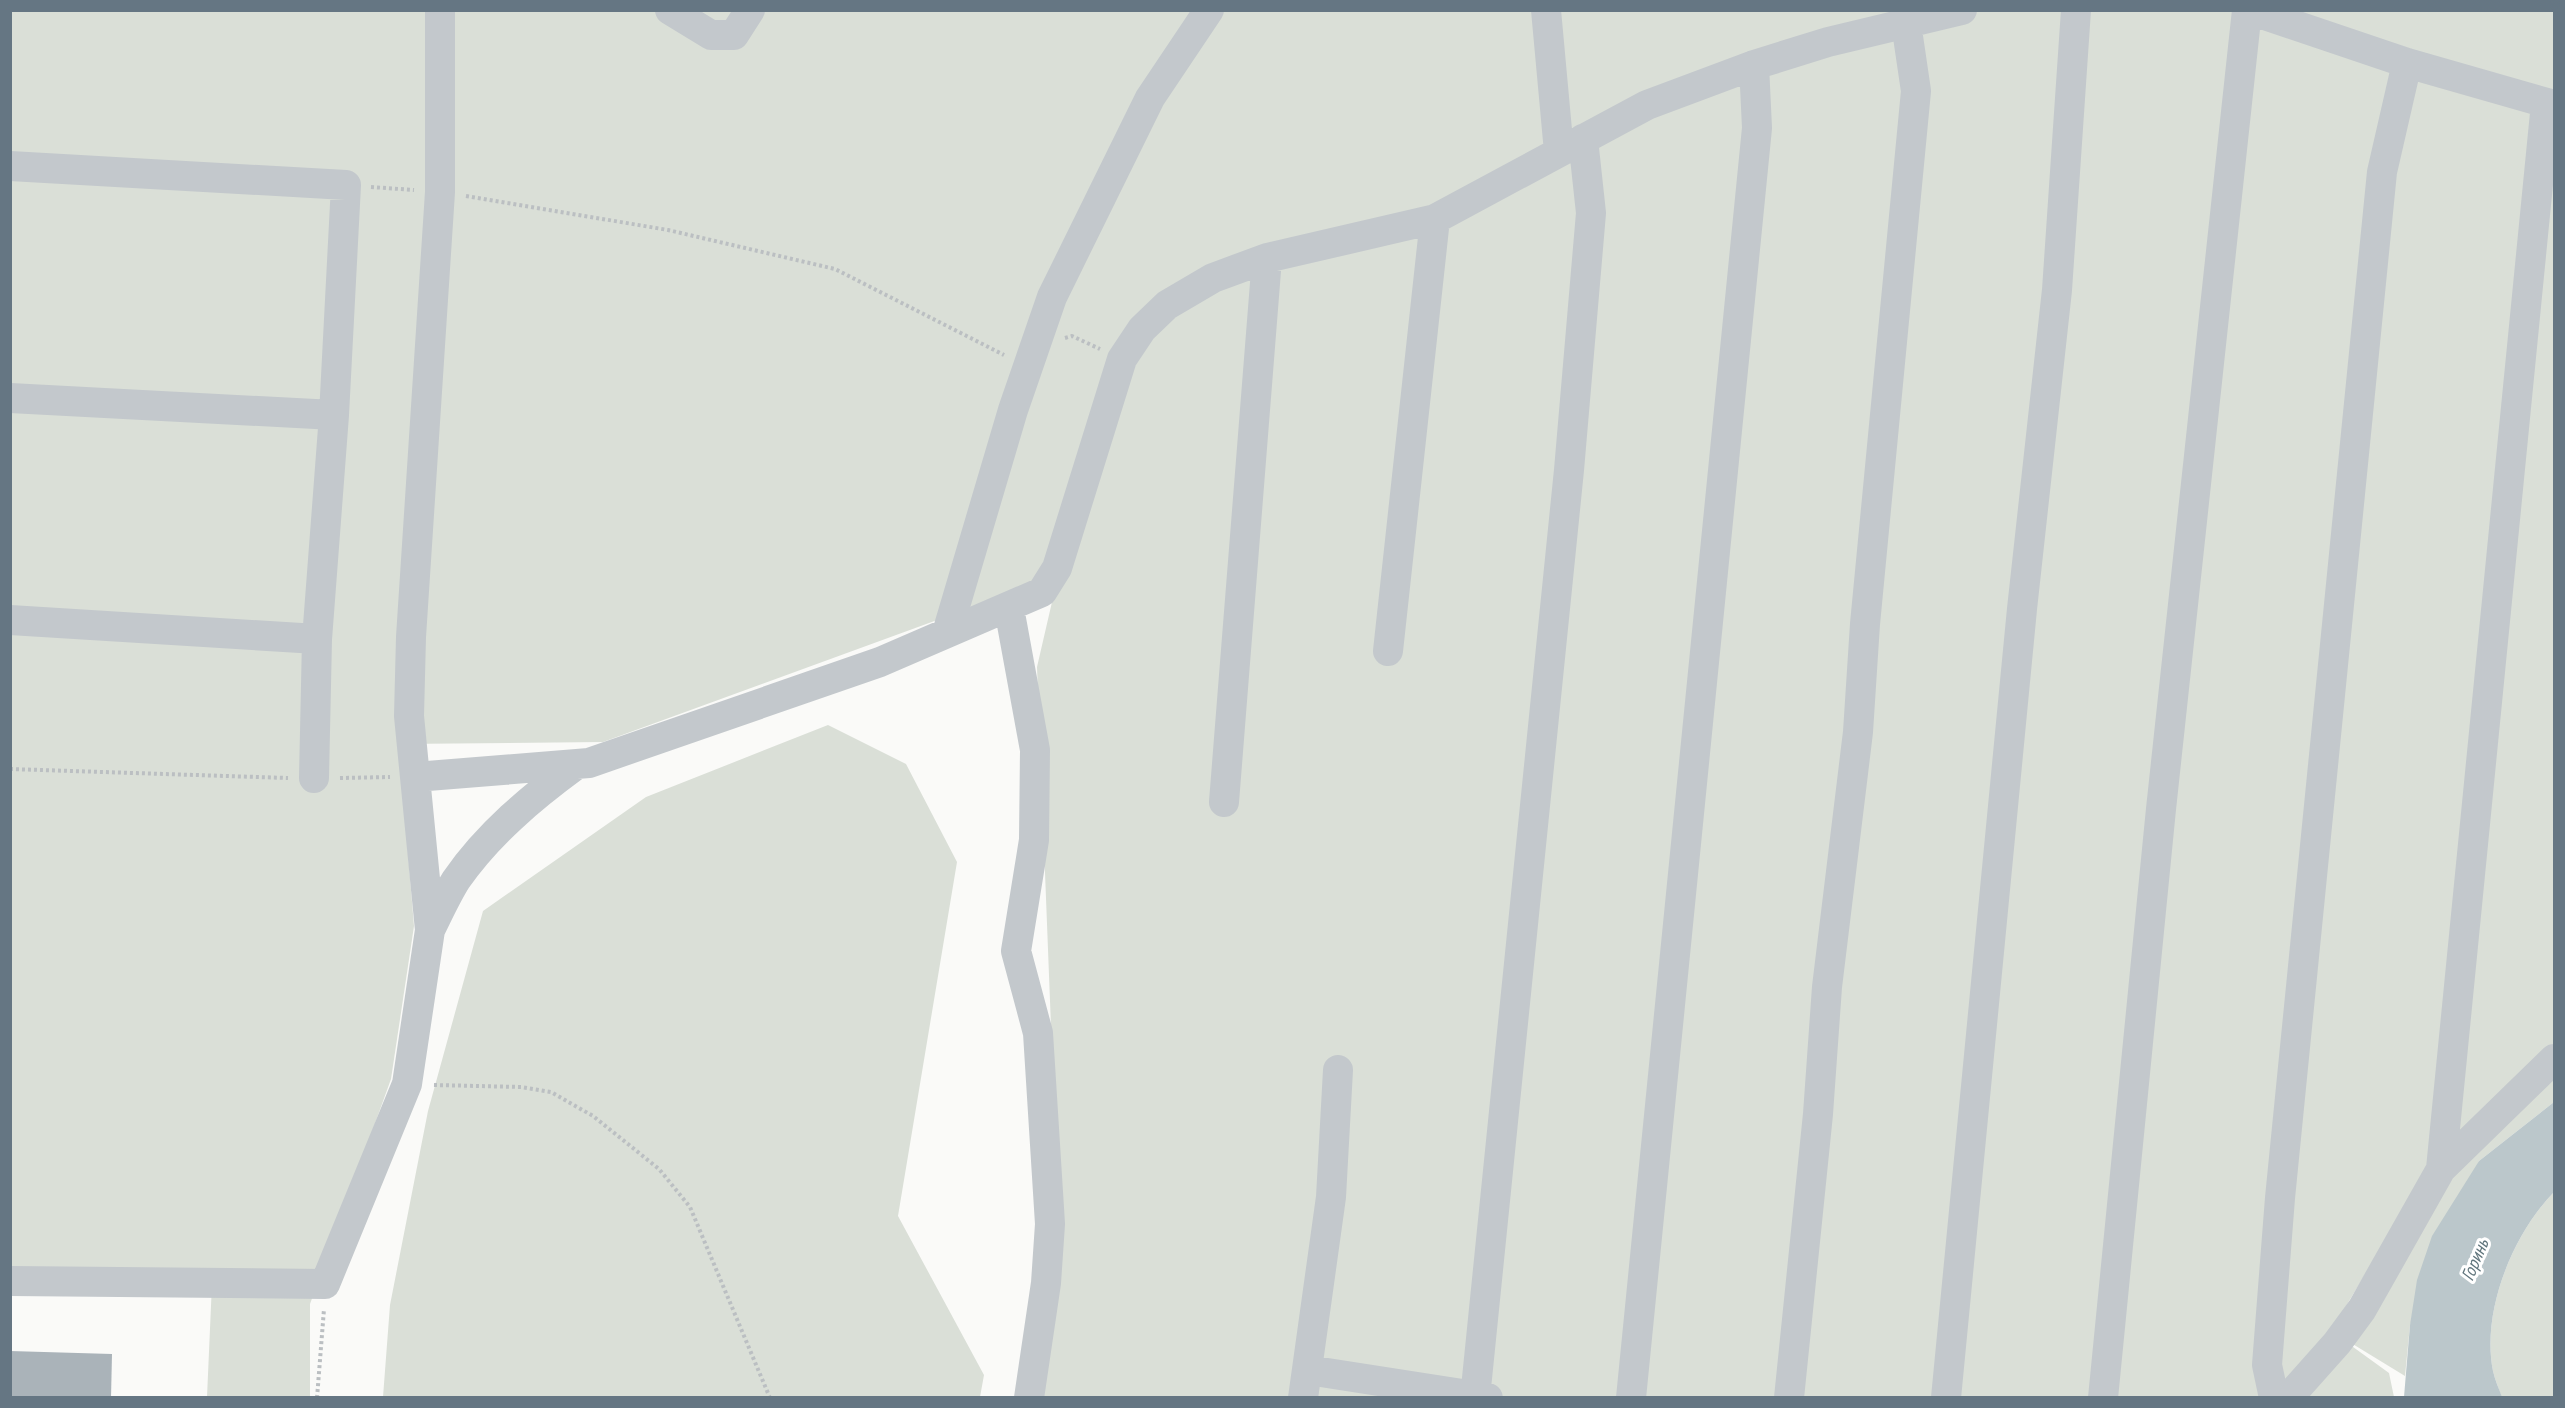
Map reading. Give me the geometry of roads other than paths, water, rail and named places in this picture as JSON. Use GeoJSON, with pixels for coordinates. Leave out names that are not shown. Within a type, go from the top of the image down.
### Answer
{"type":"FeatureCollection","features":[{"type":"Feature","properties":{"kind":"street"},"geometry":{"type":"LineString","coordinates":[[10,1281],[325,1284],[407,1084],[430,930],[409,716],[411,637],[440,192],[440,10]]}},
{"type":"Feature","properties":{"kind":"street"},"geometry":{"type":"LineString","coordinates":[[670,10],[711,35],[734,36],[750,10]]}},
{"type":"Feature","properties":{"kind":"street"},"geometry":{"type":"LineString","coordinates":[[947,633],[1013,410],[1052,297],[1150,98],[1209,10]]}},
{"type":"Feature","properties":{"kind":"street"},"geometry":{"type":"LineString","coordinates":[[1338,1070],[1331,1197],[1305,1384],[1479,1397],[1570,458],[1591,213],[1571,146],[1546,10]]}},
{"type":"Feature","properties":{"kind":"street"},"geometry":{"type":"LineString","coordinates":[[415,777],[576,765],[880,662],[1042,592],[1057,568],[1122,358],[1142,329],[1167,305],[1213,278],[1268,258],[1435,219],[1647,105],[1869,20],[1906,23],[1962,10]]}},
{"type":"Feature","properties":{"kind":"street"},"geometry":{"type":"LineString","coordinates":[[1946,1398],[2022,609],[2057,290],[2076,10]]}},
{"type":"Feature","properties":{"kind":"street"},"geometry":{"type":"LineString","coordinates":[[2103,1398],[2162,797],[2248,10],[2407,63],[2550,104],[2441,1169]]}},
{"type":"Feature","properties":{"kind":"street"},"geometry":{"type":"LineString","coordinates":[[1789,1398],[1818,1114],[1827,987],[1858,732],[1865,624],[1916,91],[1906,23]]}},
{"type":"Feature","properties":{"kind":"street"},"geometry":{"type":"LineString","coordinates":[[2274,1398],[2267,1365],[2280,1198],[2376,231],[2382,172],[2407,63]]}},
{"type":"Feature","properties":{"kind":"street"},"geometry":{"type":"LineString","coordinates":[[1631,1398],[1757,128],[1754,65]]}},
{"type":"Feature","properties":{"kind":"street"},"geometry":{"type":"LineString","coordinates":[[10,166],[346,185],[334,415],[317,639],[314,778]]}},
{"type":"Feature","properties":{"kind":"street"},"geometry":{"type":"LineString","coordinates":[[1388,651],[1435,219]]}},
{"type":"Feature","properties":{"kind":"street"},"geometry":{"type":"LineString","coordinates":[[1224,802],[1268,258]]}},
{"type":"Feature","properties":{"kind":"street"},"geometry":{"type":"LineString","coordinates":[[10,398],[334,415]]}},
{"type":"Feature","properties":{"kind":"street"},"geometry":{"type":"LineString","coordinates":[[1009,608],[1035,750],[1035,840],[1016,951],[1038,1033],[1050,1224],[1046,1283],[1029,1398]]}},
{"type":"Feature","properties":{"kind":"street"},"geometry":{"type":"LineString","coordinates":[[10,620],[317,639]]}},
{"type":"Feature","properties":{"kind":"street"},"geometry":{"type":"LineString","coordinates":[[430,930],[455,882],[478,851],[535,794],[576,765]]}},
{"type":"Feature","properties":{"kind":"street"},"geometry":{"type":"LineString","coordinates":[[2288,1398],[2337,1343],[2362,1309],[2441,1169],[2554,1059]]}},
{"type":"Feature","properties":{"kind":"water","name":"Горинь"},"geometry":{"type":"Polygon","coordinates":[[[2554,1102],[2554,1192],[2525,1229],[2496,1299],[2490,1348],[2493,1371],[2502,1397],[2404,1397],[2410,1325],[2417,1280],[2432,1236],[2479,1161],[2554,1102]]]}}]}
